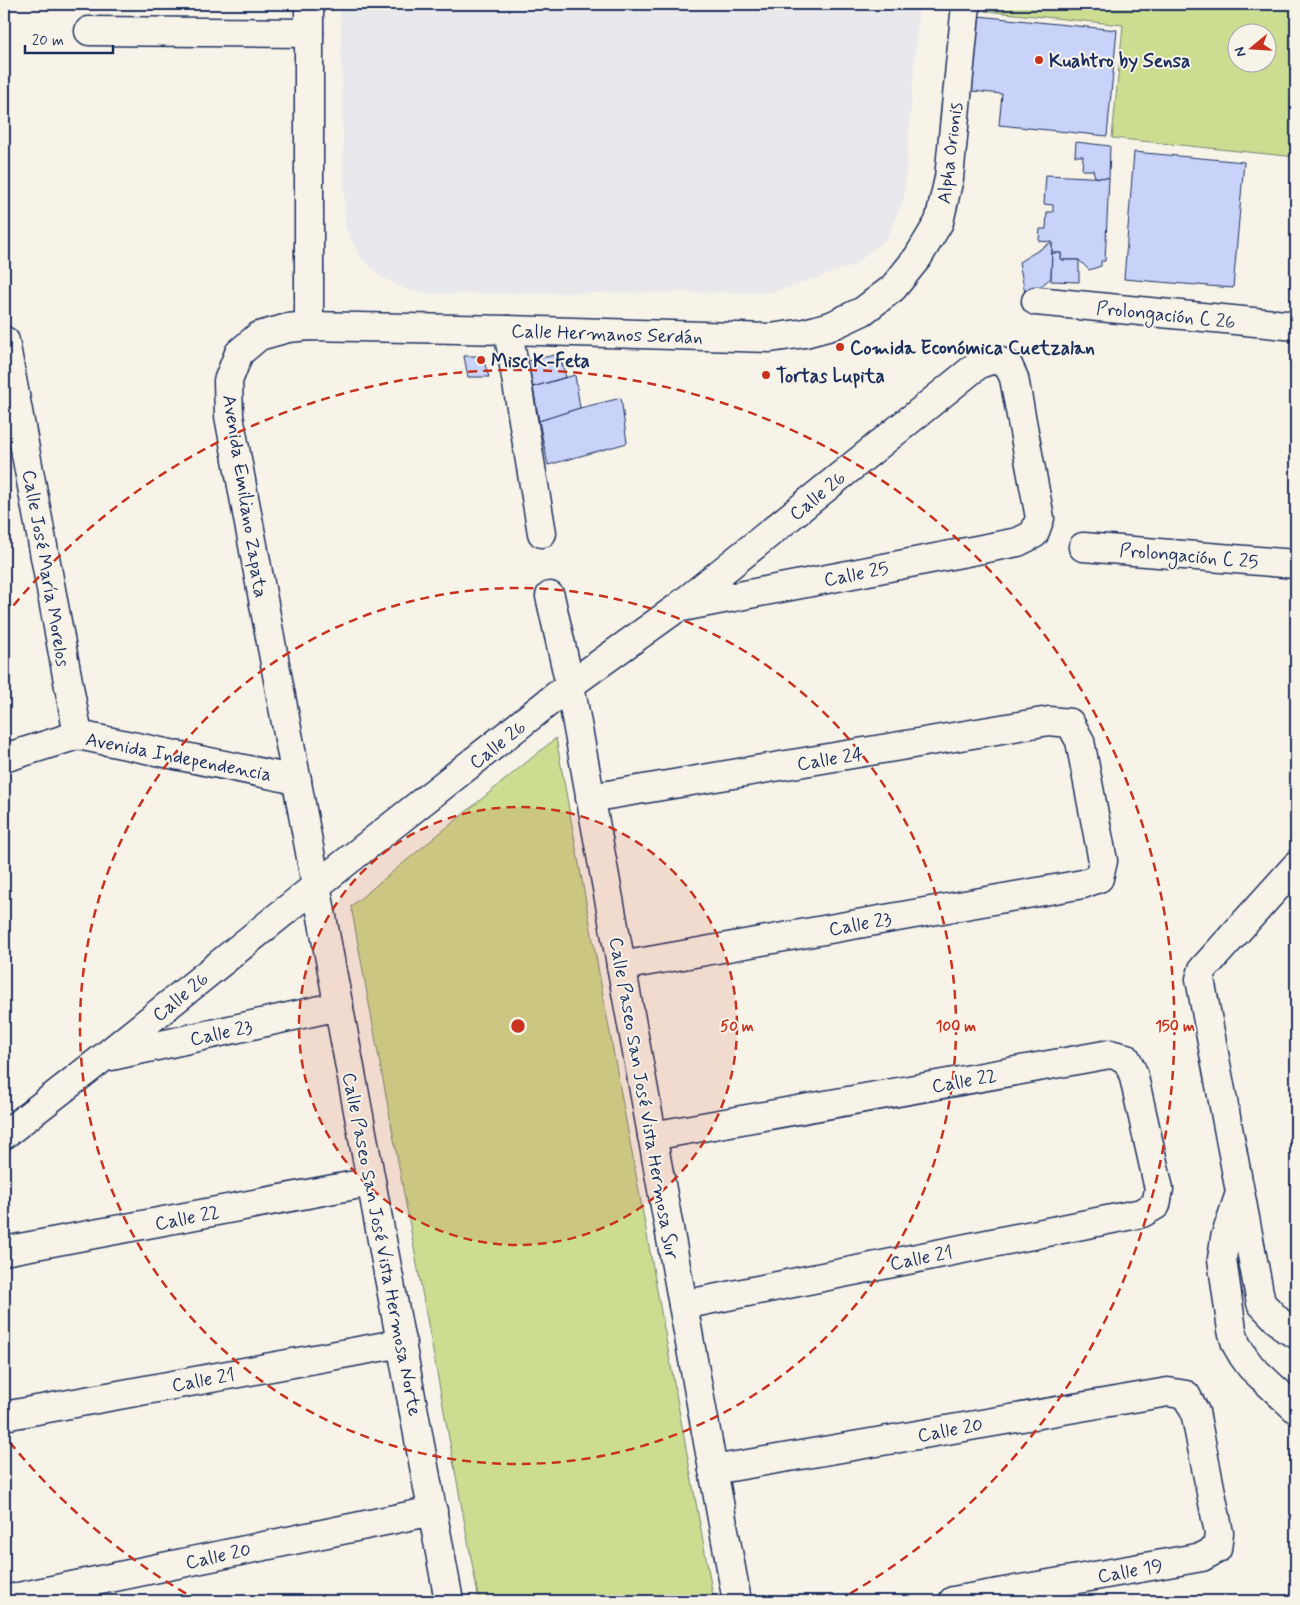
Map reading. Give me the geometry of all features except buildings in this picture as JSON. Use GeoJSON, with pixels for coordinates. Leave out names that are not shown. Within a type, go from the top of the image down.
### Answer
{"type":"FeatureCollection","features":[{"type":"Feature","properties":{"kind":"street"},"geometry":{"type":"LineString","coordinates":[[309,4],[309,326]]}},
{"type":"Feature","properties":{"kind":"street","name":"Alpha Orionis"},"geometry":{"type":"LineString","coordinates":[[893,288],[918,257],[940,222],[949,178],[966,4]]}},
{"type":"Feature","properties":{"kind":"street"},"geometry":{"type":"LineString","coordinates":[[89,30],[309,33]]}},
{"type":"Feature","properties":{"kind":"street","name":"Calle Hermanos Serdán"},"geometry":{"type":"LineString","coordinates":[[309,326],[770,338],[805,333],[831,326],[863,311],[893,288]]}},
{"type":"Feature","properties":{"kind":"street","name":"Prolongación C 26"},"geometry":{"type":"LineString","coordinates":[[1036,301],[1296,326]]}},
{"type":"Feature","properties":{"kind":"street","name":"Avenida Emiliano Zapata"},"geometry":{"type":"LineString","coordinates":[[309,326],[288,328],[259,336],[238,353],[228,381],[229,416],[316,886]]}},
{"type":"Feature","properties":{"kind":"street"},"geometry":{"type":"LineString","coordinates":[[508,330],[542,533]]}},
{"type":"Feature","properties":{"kind":"street","name":"Calle José María Morelos"},"geometry":{"type":"LineString","coordinates":[[5,341],[78,735]]}},
{"type":"Feature","properties":{"kind":"street","name":"Calle 26"},"geometry":{"type":"LineString","coordinates":[[4,1135],[570,686],[677,608],[979,364],[994,359],[1008,365],[1014,378],[1040,518],[1034,534]]}},
{"type":"Feature","properties":{"kind":"street","name":"Calle 25"},"geometry":{"type":"LineString","coordinates":[[677,608],[1018,542],[1034,534]]}},
{"type":"Feature","properties":{"kind":"street","name":"Prolongación C 25"},"geometry":{"type":"LineString","coordinates":[[1083,547],[1296,564]]}},
{"type":"Feature","properties":{"kind":"street","name":"Calle Paseo San José Vista Hermosa Sur"},"geometry":{"type":"LineString","coordinates":[[550,596],[570,686],[737,1601]]}},
{"type":"Feature","properties":{"kind":"street","name":"Calle 24"},"geometry":{"type":"LineString","coordinates":[[590,798],[1049,721],[1070,723],[1080,741],[1103,860],[1098,878]]}},
{"type":"Feature","properties":{"kind":"street","name":"Avenida Independencia"},"geometry":{"type":"LineString","coordinates":[[4,758],[78,735],[297,780]]}},
{"type":"Feature","properties":{"kind":"street"},"geometry":{"type":"LineString","coordinates":[[1296,866],[1203,969],[1200,979],[1261,1304],[1286,1329],[1296,1334]]}},
{"type":"Feature","properties":{"kind":"street","name":"Calle 23"},"geometry":{"type":"LineString","coordinates":[[621,966],[1083,884],[1098,878]]}},
{"type":"Feature","properties":{"kind":"street","name":"Calle Paseo San José Vista Hermosa Norte"},"geometry":{"type":"LineString","coordinates":[[316,886],[449,1601]]}},
{"type":"Feature","properties":{"kind":"street","name":"Calle 23"},"geometry":{"type":"LineString","coordinates":[[104,1057],[338,1006]]}},
{"type":"Feature","properties":{"kind":"street","name":"Calle 22"},"geometry":{"type":"LineString","coordinates":[[652,1136],[1110,1054],[1126,1058],[1133,1073],[1159,1189],[1156,1205]]}},
{"type":"Feature","properties":{"kind":"street","name":"Calle 22"},"geometry":{"type":"LineString","coordinates":[[4,1251],[371,1182]]}},
{"type":"Feature","properties":{"kind":"street"},"geometry":{"type":"LineString","coordinates":[[1240,1193],[1225,1238],[1222,1258],[1232,1330],[1236,1344],[1251,1367],[1296,1409]]}},
{"type":"Feature","properties":{"kind":"street","name":"Calle 21"},"geometry":{"type":"LineString","coordinates":[[683,1305],[1142,1213],[1156,1205]]}},
{"type":"Feature","properties":{"kind":"street","name":"Calle 21"},"geometry":{"type":"LineString","coordinates":[[4,1416],[402,1343]]}},
{"type":"Feature","properties":{"kind":"street","name":"Calle 20"},"geometry":{"type":"LineString","coordinates":[[713,1470],[1168,1392],[1186,1395],[1195,1412],[1219,1533],[1217,1549]]}},
{"type":"Feature","properties":{"kind":"street","name":"Calle 20"},"geometry":{"type":"LineString","coordinates":[[4,1600],[433,1510]]}},
{"type":"Feature","properties":{"kind":"street","name":"Calle 19"},"geometry":{"type":"LineString","coordinates":[[953,1601],[1202,1557],[1217,1549]]}},
{"type":"Feature","properties":{"kind":"shaded area"},"geometry":{"type":"Polygon","coordinates":[[[340,4],[919,4],[904,198],[888,237],[853,266],[774,292],[435,294],[407,290],[381,277],[359,256],[345,226],[340,4]]]}},
{"type":"Feature","properties":{"kind":"green space"},"geometry":{"type":"Polygon","coordinates":[[[986,4],[1296,4],[1296,157],[1112,138],[1123,25],[985,11],[986,4]]]}},
{"type":"Feature","properties":{"kind":"green space"},"geometry":{"type":"Polygon","coordinates":[[[556,738],[714,1601],[479,1601],[351,906],[556,738]]]}},
{"type":"Feature","properties":{"kind":"place","name":"Kuahtro by Sensa"},"geometry":{"type":"Point","coordinates":[1039,60]}},
{"type":"Feature","properties":{"kind":"place","name":"Comida Económica Cuetzalan"},"geometry":{"type":"Point","coordinates":[840,347]}},
{"type":"Feature","properties":{"kind":"place","name":"Misc K-Feta"},"geometry":{"type":"Point","coordinates":[481,360]}},
{"type":"Feature","properties":{"kind":"place","name":"Tortas Lupita"},"geometry":{"type":"Point","coordinates":[766,375]}}]}
